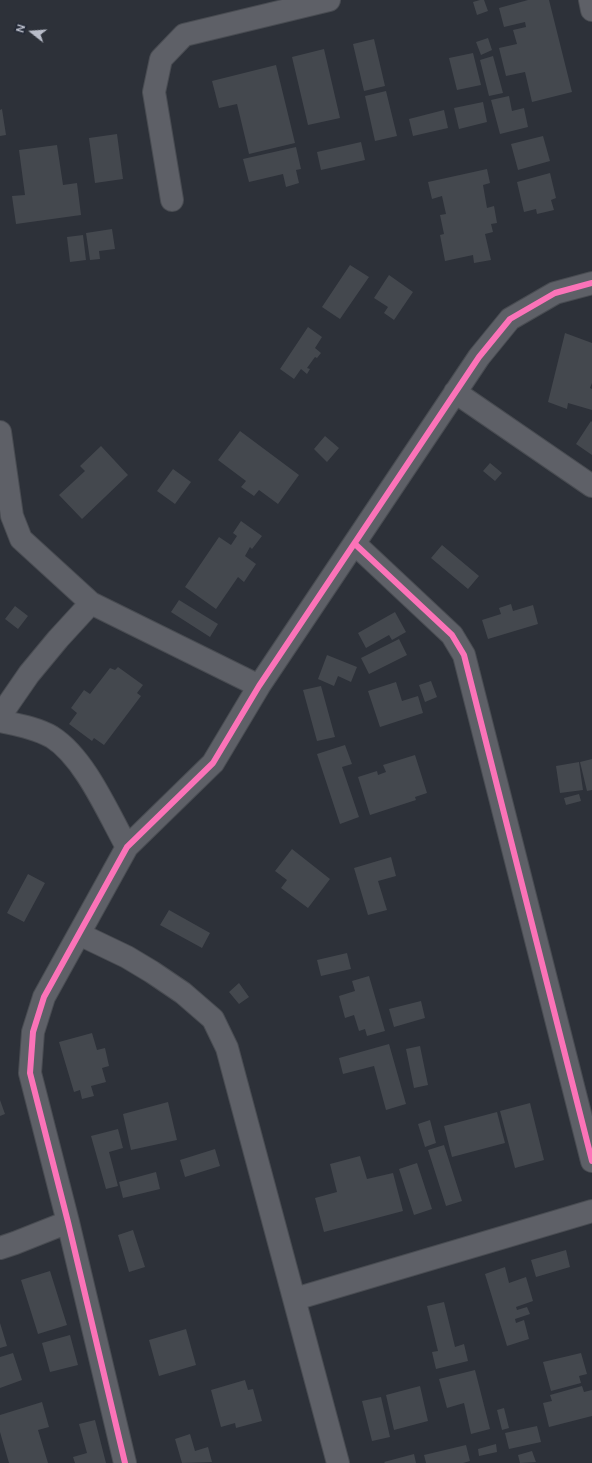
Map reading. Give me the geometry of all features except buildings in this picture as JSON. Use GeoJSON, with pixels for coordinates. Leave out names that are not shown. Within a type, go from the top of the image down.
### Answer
{"type":"FeatureCollection","features":[{"type":"Feature","properties":{"kind":"street"},"geometry":{"type":"LineString","coordinates":[[172,200],[154,92],[161,59],[184,35],[329,0]]}},
{"type":"Feature","properties":{"kind":"street"},"geometry":{"type":"LineString","coordinates":[[590,0],[592,10]]}},
{"type":"Feature","properties":{"kind":"street"},"geometry":{"type":"LineString","coordinates":[[125,1463],[68,1222],[30,1073],[33,1032],[44,997],[127,847],[213,763],[259,686],[479,357],[510,319],[555,293],[592,283]]}},
{"type":"Feature","properties":{"kind":"street"},"geometry":{"type":"LineString","coordinates":[[455,392],[592,486]]}},
{"type":"Feature","properties":{"kind":"street"},"geometry":{"type":"LineString","coordinates":[[0,432],[12,516],[21,539],[91,603],[259,686]]}},
{"type":"Feature","properties":{"kind":"street"},"geometry":{"type":"LineString","coordinates":[[355,544],[452,635],[464,655],[592,1161]]}},
{"type":"Feature","properties":{"kind":"street"},"geometry":{"type":"LineString","coordinates":[[0,716],[29,674],[91,603]]}},
{"type":"Feature","properties":{"kind":"street"},"geometry":{"type":"LineString","coordinates":[[0,721],[35,729],[52,738],[69,750],[90,779],[127,847]]}},
{"type":"Feature","properties":{"kind":"street"},"geometry":{"type":"LineString","coordinates":[[79,934],[127,957],[152,972],[183,993],[213,1019],[227,1048],[338,1463]]}},
{"type":"Feature","properties":{"kind":"street"},"geometry":{"type":"LineString","coordinates":[[295,1299],[592,1211]]}},
{"type":"Feature","properties":{"kind":"street"},"geometry":{"type":"LineString","coordinates":[[0,1248],[68,1222]]}},
{"type":"Feature","properties":{"kind":"cycle path"},"geometry":{"type":"LineString","coordinates":[[125,1463],[68,1222],[30,1073],[33,1032],[44,997],[127,847],[213,763],[259,686],[479,357],[510,319],[555,293],[592,283]]}},
{"type":"Feature","properties":{"kind":"cycle path"},"geometry":{"type":"LineString","coordinates":[[355,544],[452,635],[464,655],[592,1161]]}}]}
